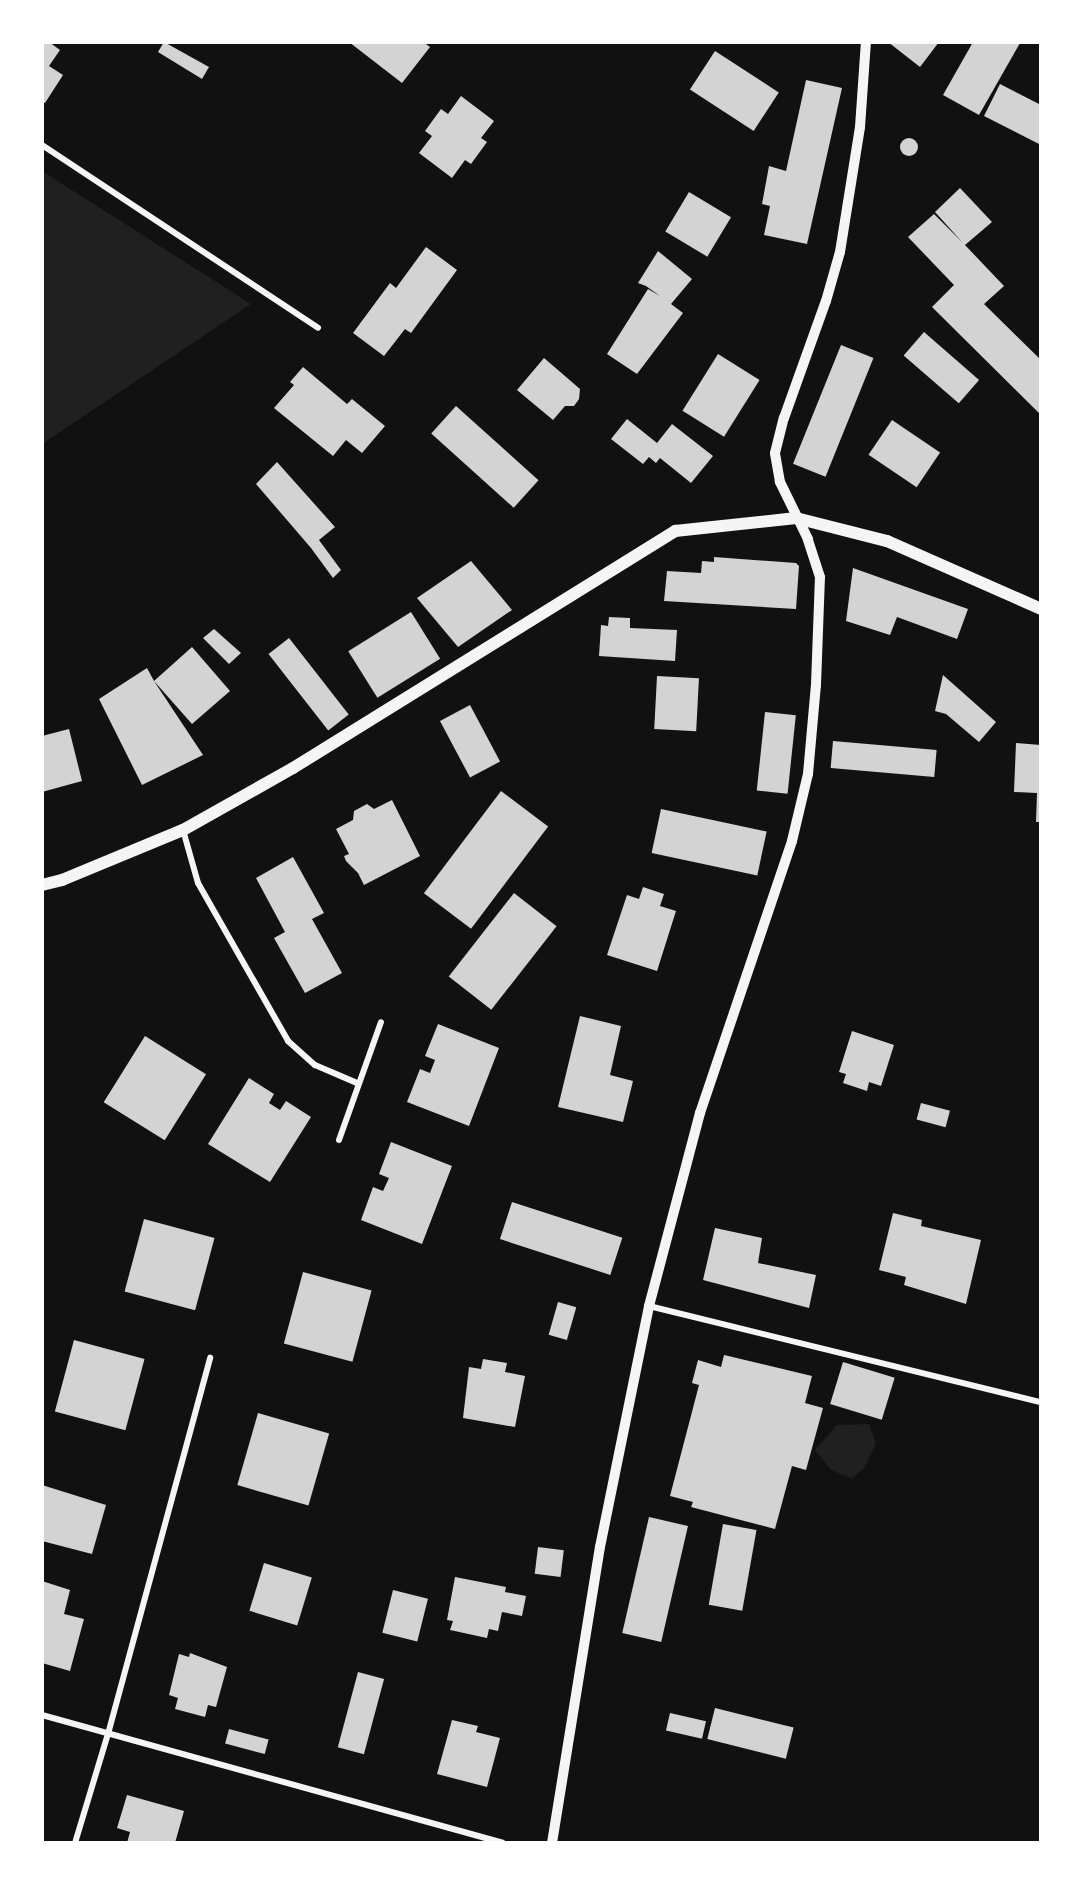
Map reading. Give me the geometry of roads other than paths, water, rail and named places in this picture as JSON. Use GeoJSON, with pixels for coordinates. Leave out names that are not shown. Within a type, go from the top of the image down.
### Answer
{"type":"FeatureCollection","features":[{"type":"Feature","properties":{"kind":"main road"},"geometry":{"type":"LineString","coordinates":[[42,885],[62,880],[183,830],[293,768],[675,531],[796,518],[887,541],[1041,609]]}},
{"type":"Feature","properties":{"kind":"street"},"geometry":{"type":"LineString","coordinates":[[552,1843],[600,1547],[649,1306],[700,1113],[792,841],[808,774],[816,685],[820,577],[813,550],[780,482],[775,453],[784,418],[826,301],[840,252],[860,128],[866,42]]}},
{"type":"Feature","properties":{"kind":"street"},"geometry":{"type":"LineString","coordinates":[[42,145],[318,328]]}},
{"type":"Feature","properties":{"kind":"street"},"geometry":{"type":"LineString","coordinates":[[183,830],[198,883],[288,1041],[315,1065],[357,1083]]}},
{"type":"Feature","properties":{"kind":"street"},"geometry":{"type":"LineString","coordinates":[[339,1140],[357,1083],[381,1022]]}},
{"type":"Feature","properties":{"kind":"street"},"geometry":{"type":"LineString","coordinates":[[649,1306],[1041,1402]]}},
{"type":"Feature","properties":{"kind":"street"},"geometry":{"type":"LineString","coordinates":[[75,1843],[108,1734],[210,1358]]}},
{"type":"Feature","properties":{"kind":"street"},"geometry":{"type":"LineString","coordinates":[[42,1715],[503,1843]]}}]}
